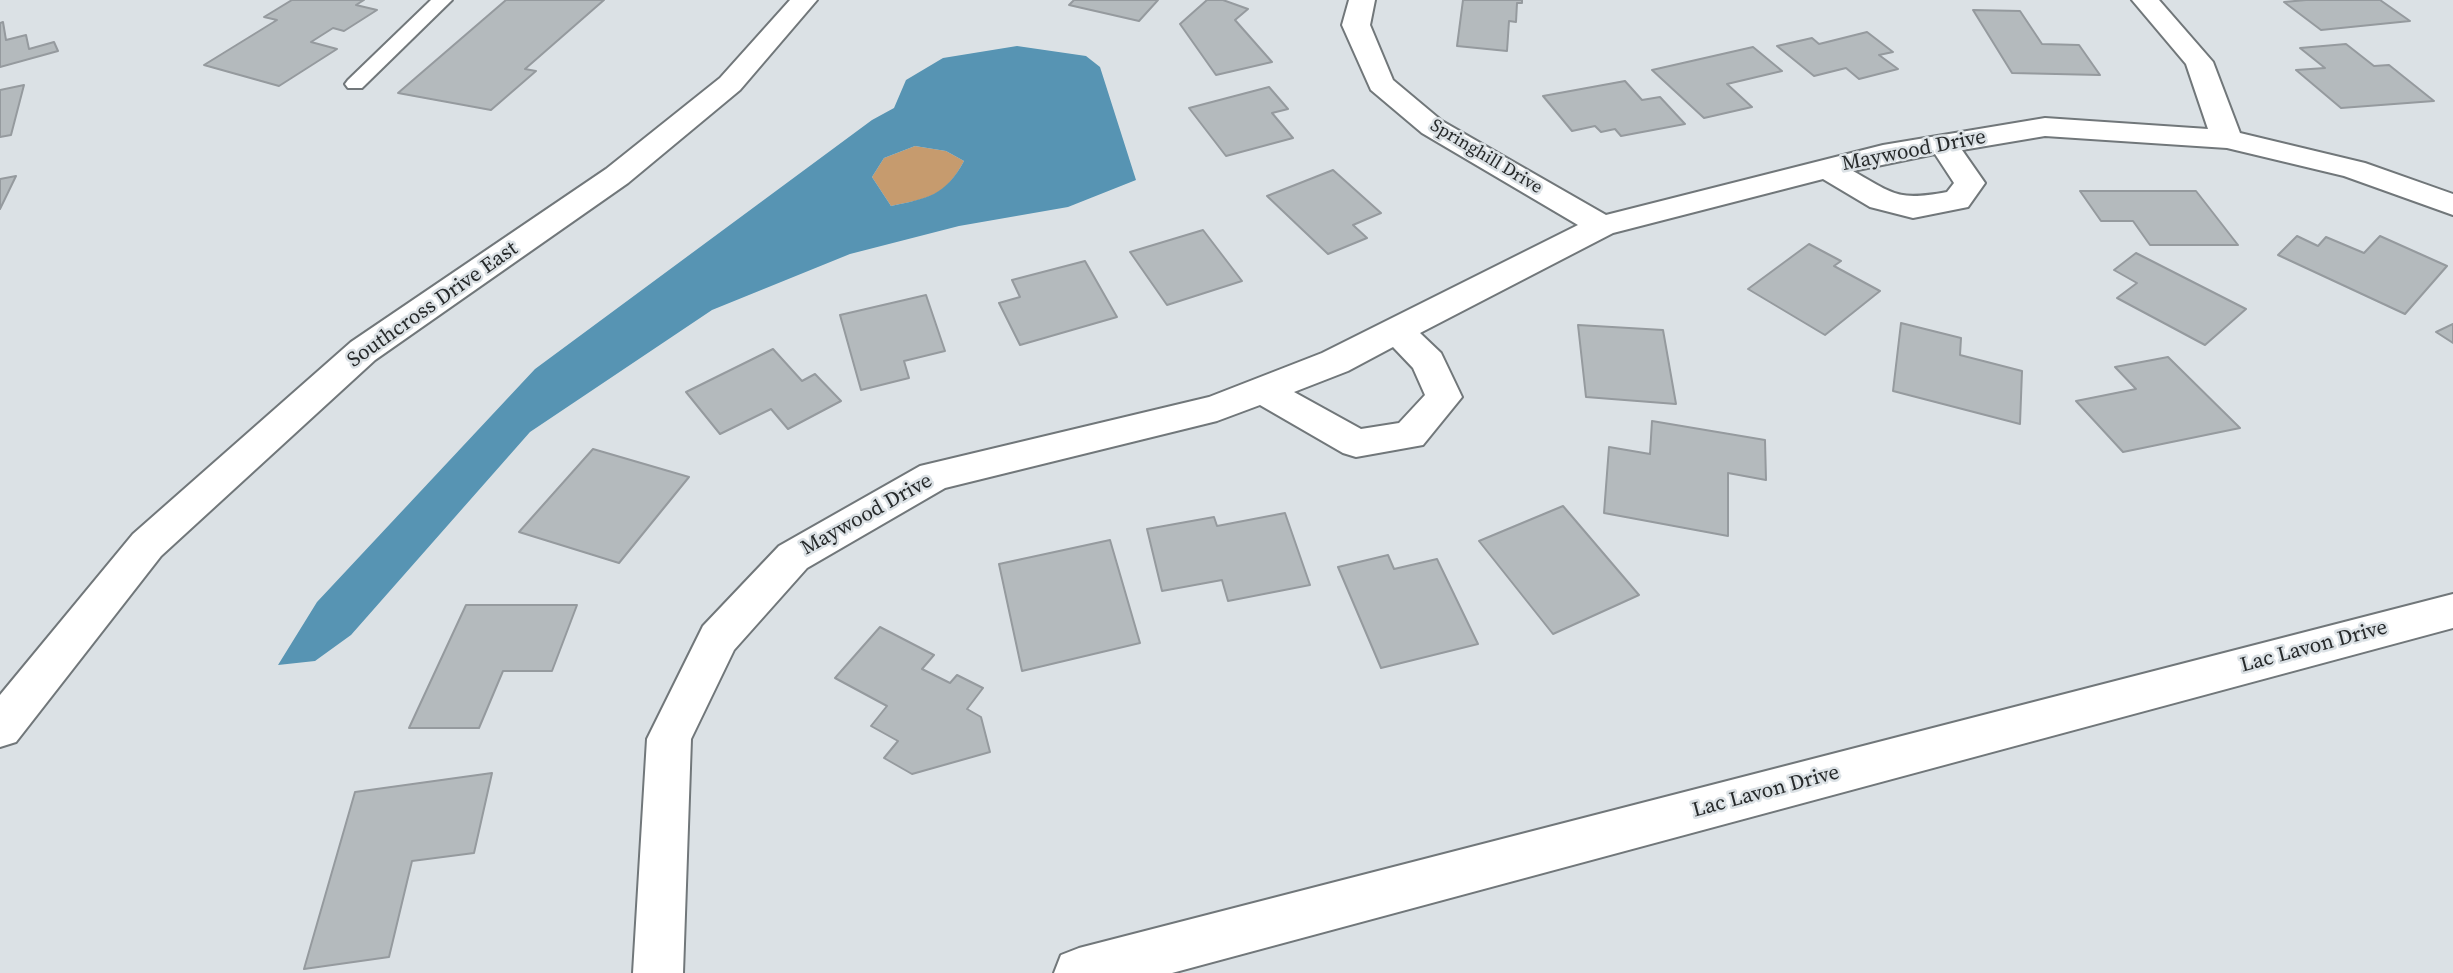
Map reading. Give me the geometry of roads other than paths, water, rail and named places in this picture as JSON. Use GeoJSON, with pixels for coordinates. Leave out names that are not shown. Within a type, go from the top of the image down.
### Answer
{"type":"FeatureCollection","features":[{"type":"Feature","properties":{"kind":"street","name":"Southcross Drive East"},"geometry":{"type":"LineString","coordinates":[[0,728],[147,545],[363,351],[617,176],[730,84],[804,0]]}},
{"type":"Feature","properties":{"kind":"street","name":"Springhill Drive"},"geometry":{"type":"LineString","coordinates":[[1362,0],[1356,25],[1381,84],[1432,127],[1602,226]]}},
{"type":"Feature","properties":{"kind":"street"},"geometry":{"type":"LineString","coordinates":[[2145,0],[2199,62],[2227,139]]}},
{"type":"Feature","properties":{"kind":"street","name":"Maywood Drive"},"geometry":{"type":"LineString","coordinates":[[658,973],[669,739],[719,638],[793,557],[934,476],[1217,408],[1335,362],[1602,226],[1883,154],[2045,127],[2227,139],[2354,169],[2453,205]]}},
{"type":"Feature","properties":{"kind":"street"},"geometry":{"type":"LineString","coordinates":[[1826,169],[1881,200],[1913,208],[1957,200],[1970,183],[1943,144]]}},
{"type":"Feature","properties":{"kind":"street"},"geometry":{"type":"LineString","coordinates":[[1261,390],[1356,443],[1410,436],[1444,397],[1428,362],[1396,330]]}},
{"type":"Feature","properties":{"kind":"street","name":"Lac Lavon Drive"},"geometry":{"type":"LineString","coordinates":[[1103,970],[2453,611]]}},
{"type":"Feature","properties":{"kind":"lane"},"geometry":{"type":"LineString","coordinates":[[355,84],[442,0]]}},
{"type":"Feature","properties":{"kind":"water"},"geometry":{"type":"Polygon","coordinates":[[[1017,46],[1086,56],[1100,67],[1136,180],[1068,207],[959,226],[850,254],[712,310],[530,432],[351,635],[315,661],[278,665],[317,602],[535,369],[872,120],[894,108],[906,80],[943,58],[1017,46]],[[915,146],[884,158],[872,177],[891,206],[915,201],[942,189],[957,173],[964,161],[946,151],[915,146]]]}}]}
